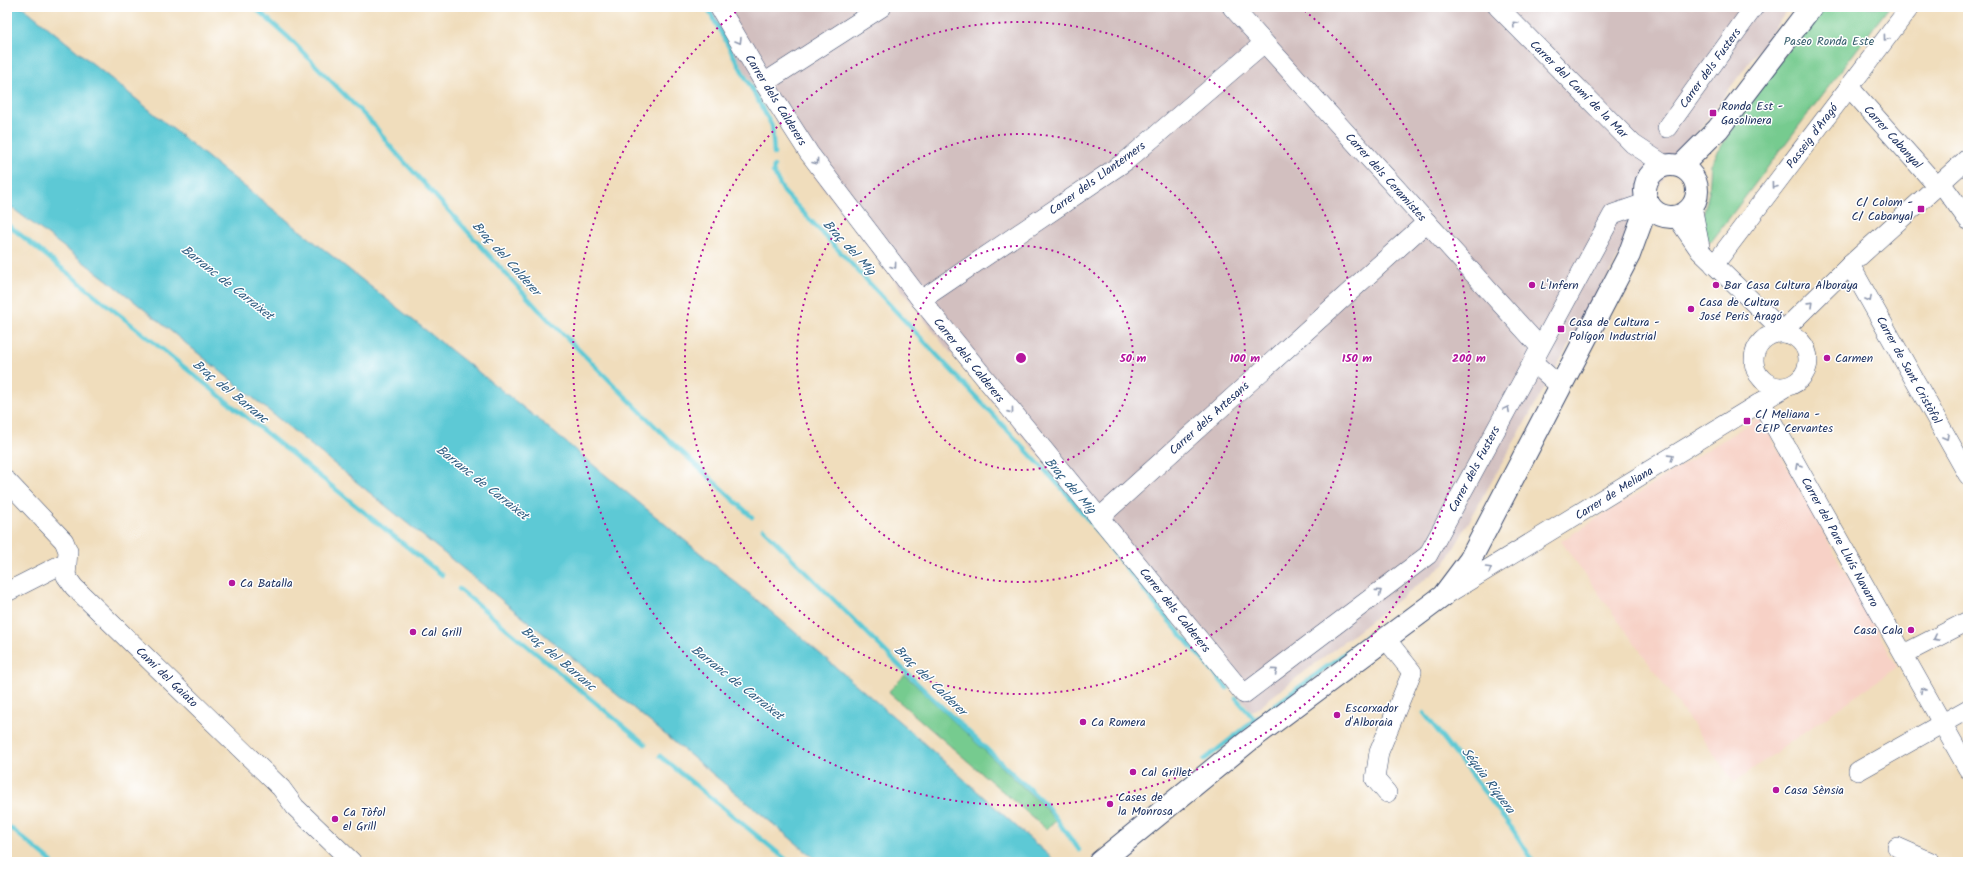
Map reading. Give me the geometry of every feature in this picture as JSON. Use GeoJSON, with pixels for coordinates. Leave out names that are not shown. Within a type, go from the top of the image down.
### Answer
{"type":"FeatureCollection","features":[{"type":"Feature","properties":{"kind":"main road"},"geometry":{"type":"LineString","coordinates":[[1666,208],[1645,188],[1652,172],[1673,166],[1718,129],[1811,7]]}},
{"type":"Feature","properties":{"kind":"main road"},"geometry":{"type":"LineString","coordinates":[[1696,182],[1717,140],[1718,129]]}},
{"type":"Feature","properties":{"kind":"main road"},"geometry":{"type":"LineString","coordinates":[[1100,862],[1247,742],[1443,596],[1470,560],[1629,255],[1666,208],[1697,194],[1696,182],[1690,172],[1673,166]]}},
{"type":"Feature","properties":{"kind":"street","name":"Carrer dels Calderers"},"geometry":{"type":"LineString","coordinates":[[719,7],[764,83],[809,153],[921,300],[1244,694]]}},
{"type":"Feature","properties":{"kind":"street"},"geometry":{"type":"LineString","coordinates":[[764,83],[882,7]]}},
{"type":"Feature","properties":{"kind":"street","name":"Carrer dels Ceramistes"},"geometry":{"type":"LineString","coordinates":[[1232,7],[1427,222],[1536,354],[1561,387]]}},
{"type":"Feature","properties":{"kind":"street","name":"Carrer del Camí de la Mar"},"geometry":{"type":"LineString","coordinates":[[1498,7],[1633,144],[1673,166]]}},
{"type":"Feature","properties":{"kind":"street","name":"Carrer dels Fusters"},"geometry":{"type":"LineString","coordinates":[[1667,128],[1754,7]]}},
{"type":"Feature","properties":{"kind":"street","name":"Passeig d'Aragó"},"geometry":{"type":"LineString","coordinates":[[1714,265],[1910,7]]}},
{"type":"Feature","properties":{"kind":"street","name":"Carrer dels Llanterners"},"geometry":{"type":"LineString","coordinates":[[921,300],[1126,161],[1264,43]]}},
{"type":"Feature","properties":{"kind":"street","name":"Carrer Cabanyal"},"geometry":{"type":"LineString","coordinates":[[1849,87],[1939,184],[1968,220]]}},
{"type":"Feature","properties":{"kind":"street"},"geometry":{"type":"LineString","coordinates":[[1787,333],[1790,324],[1850,265],[1968,158]]}},
{"type":"Feature","properties":{"kind":"street"},"geometry":{"type":"LineString","coordinates":[[1666,208],[1700,251],[1787,333],[1803,343],[1808,351],[1809,360],[1804,376],[1798,382],[1784,388],[1776,387],[1762,380],[1754,366],[1754,356],[1757,348],[1766,338],[1778,332],[1787,333]]}},
{"type":"Feature","properties":{"kind":"street","name":"Carrer dels Fusters"},"geometry":{"type":"LineString","coordinates":[[1244,694],[1428,555],[1612,214],[1666,208]]}},
{"type":"Feature","properties":{"kind":"street","name":"Carrer dels Artesans"},"geometry":{"type":"LineString","coordinates":[[1099,518],[1427,222]]}},
{"type":"Feature","properties":{"kind":"street","name":"Carrer de Sant Cristòfol"},"geometry":{"type":"LineString","coordinates":[[1850,265],[1968,475]]}},
{"type":"Feature","properties":{"kind":"street"},"geometry":{"type":"LineString","coordinates":[[1766,314],[1766,338]]}},
{"type":"Feature","properties":{"kind":"street","name":"Carrer de Meliana"},"geometry":{"type":"LineString","coordinates":[[1443,596],[1784,388]]}},
{"type":"Feature","properties":{"kind":"street","name":"Carrer del Pare Lluís Navarro"},"geometry":{"type":"LineString","coordinates":[[1761,402],[1968,769]]}},
{"type":"Feature","properties":{"kind":"street","name":"Camí del Gaiato"},"geometry":{"type":"LineString","coordinates":[[7,481],[64,542],[68,551],[66,576],[74,587],[281,788],[296,807],[352,862]]}},
{"type":"Feature","properties":{"kind":"street"},"geometry":{"type":"LineString","coordinates":[[7,592],[66,562]]}},
{"type":"Feature","properties":{"kind":"street"},"geometry":{"type":"LineString","coordinates":[[1904,654],[1968,621]]}},
{"type":"Feature","properties":{"kind":"street"},"geometry":{"type":"LineString","coordinates":[[1386,639],[1412,672],[1379,752],[1374,779],[1387,793]]}},
{"type":"Feature","properties":{"kind":"street"},"geometry":{"type":"LineString","coordinates":[[1858,771],[1968,709]]}},
{"type":"Feature","properties":{"kind":"street"},"geometry":{"type":"LineString","coordinates":[[1897,847],[1931,862]]}},
{"type":"Feature","properties":{"kind":"shaded area"},"geometry":{"type":"Polygon","coordinates":[[[708,7],[1790,7],[1664,177],[1445,564],[1252,712],[1095,520],[944,345],[799,156],[752,83],[708,7]]]}},
{"type":"Feature","properties":{"kind":"shaded area"},"geometry":{"type":"Polygon","coordinates":[[[1760,417],[1897,667],[1734,782],[1561,541],[1760,417]]]}},
{"type":"Feature","properties":{"kind":"green space","name":"Paseo Ronda Este"},"geometry":{"type":"Polygon","coordinates":[[[1820,7],[1889,7],[1711,242],[1701,234],[1702,220],[1709,192],[1711,164],[1737,120],[1820,7]]]}},
{"type":"Feature","properties":{"kind":"green space"},"geometry":{"type":"Polygon","coordinates":[[[905,675],[1044,807],[1056,821],[1046,829],[888,692],[905,675]]]}},
{"type":"Feature","properties":{"kind":"water","name":"Barranc de Carraixet"},"geometry":{"type":"Polygon","coordinates":[[[7,7],[23,7],[216,164],[534,416],[769,610],[908,729],[1056,862],[819,862],[557,645],[119,289],[7,204],[7,7]]]}},
{"type":"Feature","properties":{"kind":"waterway","name":"Braç del Calderer"},"geometry":{"type":"LineString","coordinates":[[254,7],[288,37],[375,126],[389,145],[538,309],[669,440],[752,517]]}},
{"type":"Feature","properties":{"kind":"waterway","name":"Braç del Mig"},"geometry":{"type":"LineString","coordinates":[[707,7],[772,126],[774,154]]}},
{"type":"Feature","properties":{"kind":"waterway","name":"Braç del Mig"},"geometry":{"type":"LineString","coordinates":[[774,166],[773,172],[784,192],[1069,496],[1164,615],[1227,688]]}},
{"type":"Feature","properties":{"kind":"waterway","name":"Braç del Barranc"},"geometry":{"type":"LineString","coordinates":[[7,224],[442,575]]}},
{"type":"Feature","properties":{"kind":"waterway","name":"Braç del Calderer"},"geometry":{"type":"LineString","coordinates":[[763,529],[927,693],[1046,805],[1079,850]]}},
{"type":"Feature","properties":{"kind":"waterway","name":"Braç del Barranc"},"geometry":{"type":"LineString","coordinates":[[459,589],[645,744]]}},
{"type":"Feature","properties":{"kind":"waterway","name":"Braç del Mig"},"geometry":{"type":"LineString","coordinates":[[1236,698],[1255,720],[1368,636]]}},
{"type":"Feature","properties":{"kind":"waterway","name":"Séquia Riquera"},"geometry":{"type":"LineString","coordinates":[[1424,713],[1511,827],[1534,862]]}},
{"type":"Feature","properties":{"kind":"waterway","name":"Braç del Calderer"},"geometry":{"type":"LineString","coordinates":[[1204,760],[1255,720]]}},
{"type":"Feature","properties":{"kind":"waterway","name":"Braç del Barranc"},"geometry":{"type":"LineString","coordinates":[[660,756],[789,862]]}},
{"type":"Feature","properties":{"kind":"waterway"},"geometry":{"type":"LineString","coordinates":[[7,825],[52,862]]}},
{"type":"Feature","properties":{"kind":"place","name":"Ronda Est - Gasolinera"},"geometry":{"type":"Point","coordinates":[1713,113]}},
{"type":"Feature","properties":{"kind":"place","name":"C/ Colom - C/ Cabanyal"},"geometry":{"type":"Point","coordinates":[1921,209]}},
{"type":"Feature","properties":{"kind":"place","name":"L'Infern"},"geometry":{"type":"Point","coordinates":[1532,285]}},
{"type":"Feature","properties":{"kind":"place","name":"Bar Casa Cultura Alboraya"},"geometry":{"type":"Point","coordinates":[1716,285]}},
{"type":"Feature","properties":{"kind":"place","name":"Casa de Cultura José Peris Aragó"},"geometry":{"type":"Point","coordinates":[1691,309]}},
{"type":"Feature","properties":{"kind":"place","name":"Casa de Cultura - Polígon Industrial"},"geometry":{"type":"Point","coordinates":[1561,329]}},
{"type":"Feature","properties":{"kind":"place","name":"Carmen"},"geometry":{"type":"Point","coordinates":[1827,358]}},
{"type":"Feature","properties":{"kind":"place","name":"C/ Meliana - CEIP Cervantes"},"geometry":{"type":"Point","coordinates":[1747,421]}},
{"type":"Feature","properties":{"kind":"place","name":"Ca Batalla"},"geometry":{"type":"Point","coordinates":[232,583]}},
{"type":"Feature","properties":{"kind":"place","name":"Casa Cala"},"geometry":{"type":"Point","coordinates":[1911,630]}},
{"type":"Feature","properties":{"kind":"place","name":"Cal Grill"},"geometry":{"type":"Point","coordinates":[413,632]}},
{"type":"Feature","properties":{"kind":"place","name":"Escorxador d'Alboraia"},"geometry":{"type":"Point","coordinates":[1337,715]}},
{"type":"Feature","properties":{"kind":"place","name":"Ca Romera"},"geometry":{"type":"Point","coordinates":[1083,722]}},
{"type":"Feature","properties":{"kind":"place","name":"Cal Grillet"},"geometry":{"type":"Point","coordinates":[1133,772]}},
{"type":"Feature","properties":{"kind":"place","name":"Casa Sènsia"},"geometry":{"type":"Point","coordinates":[1776,790]}},
{"type":"Feature","properties":{"kind":"place","name":"Cases de la Monrosa"},"geometry":{"type":"Point","coordinates":[1110,804]}},
{"type":"Feature","properties":{"kind":"place","name":"Ca Tòfol el Grill"},"geometry":{"type":"Point","coordinates":[335,819]}}]}
